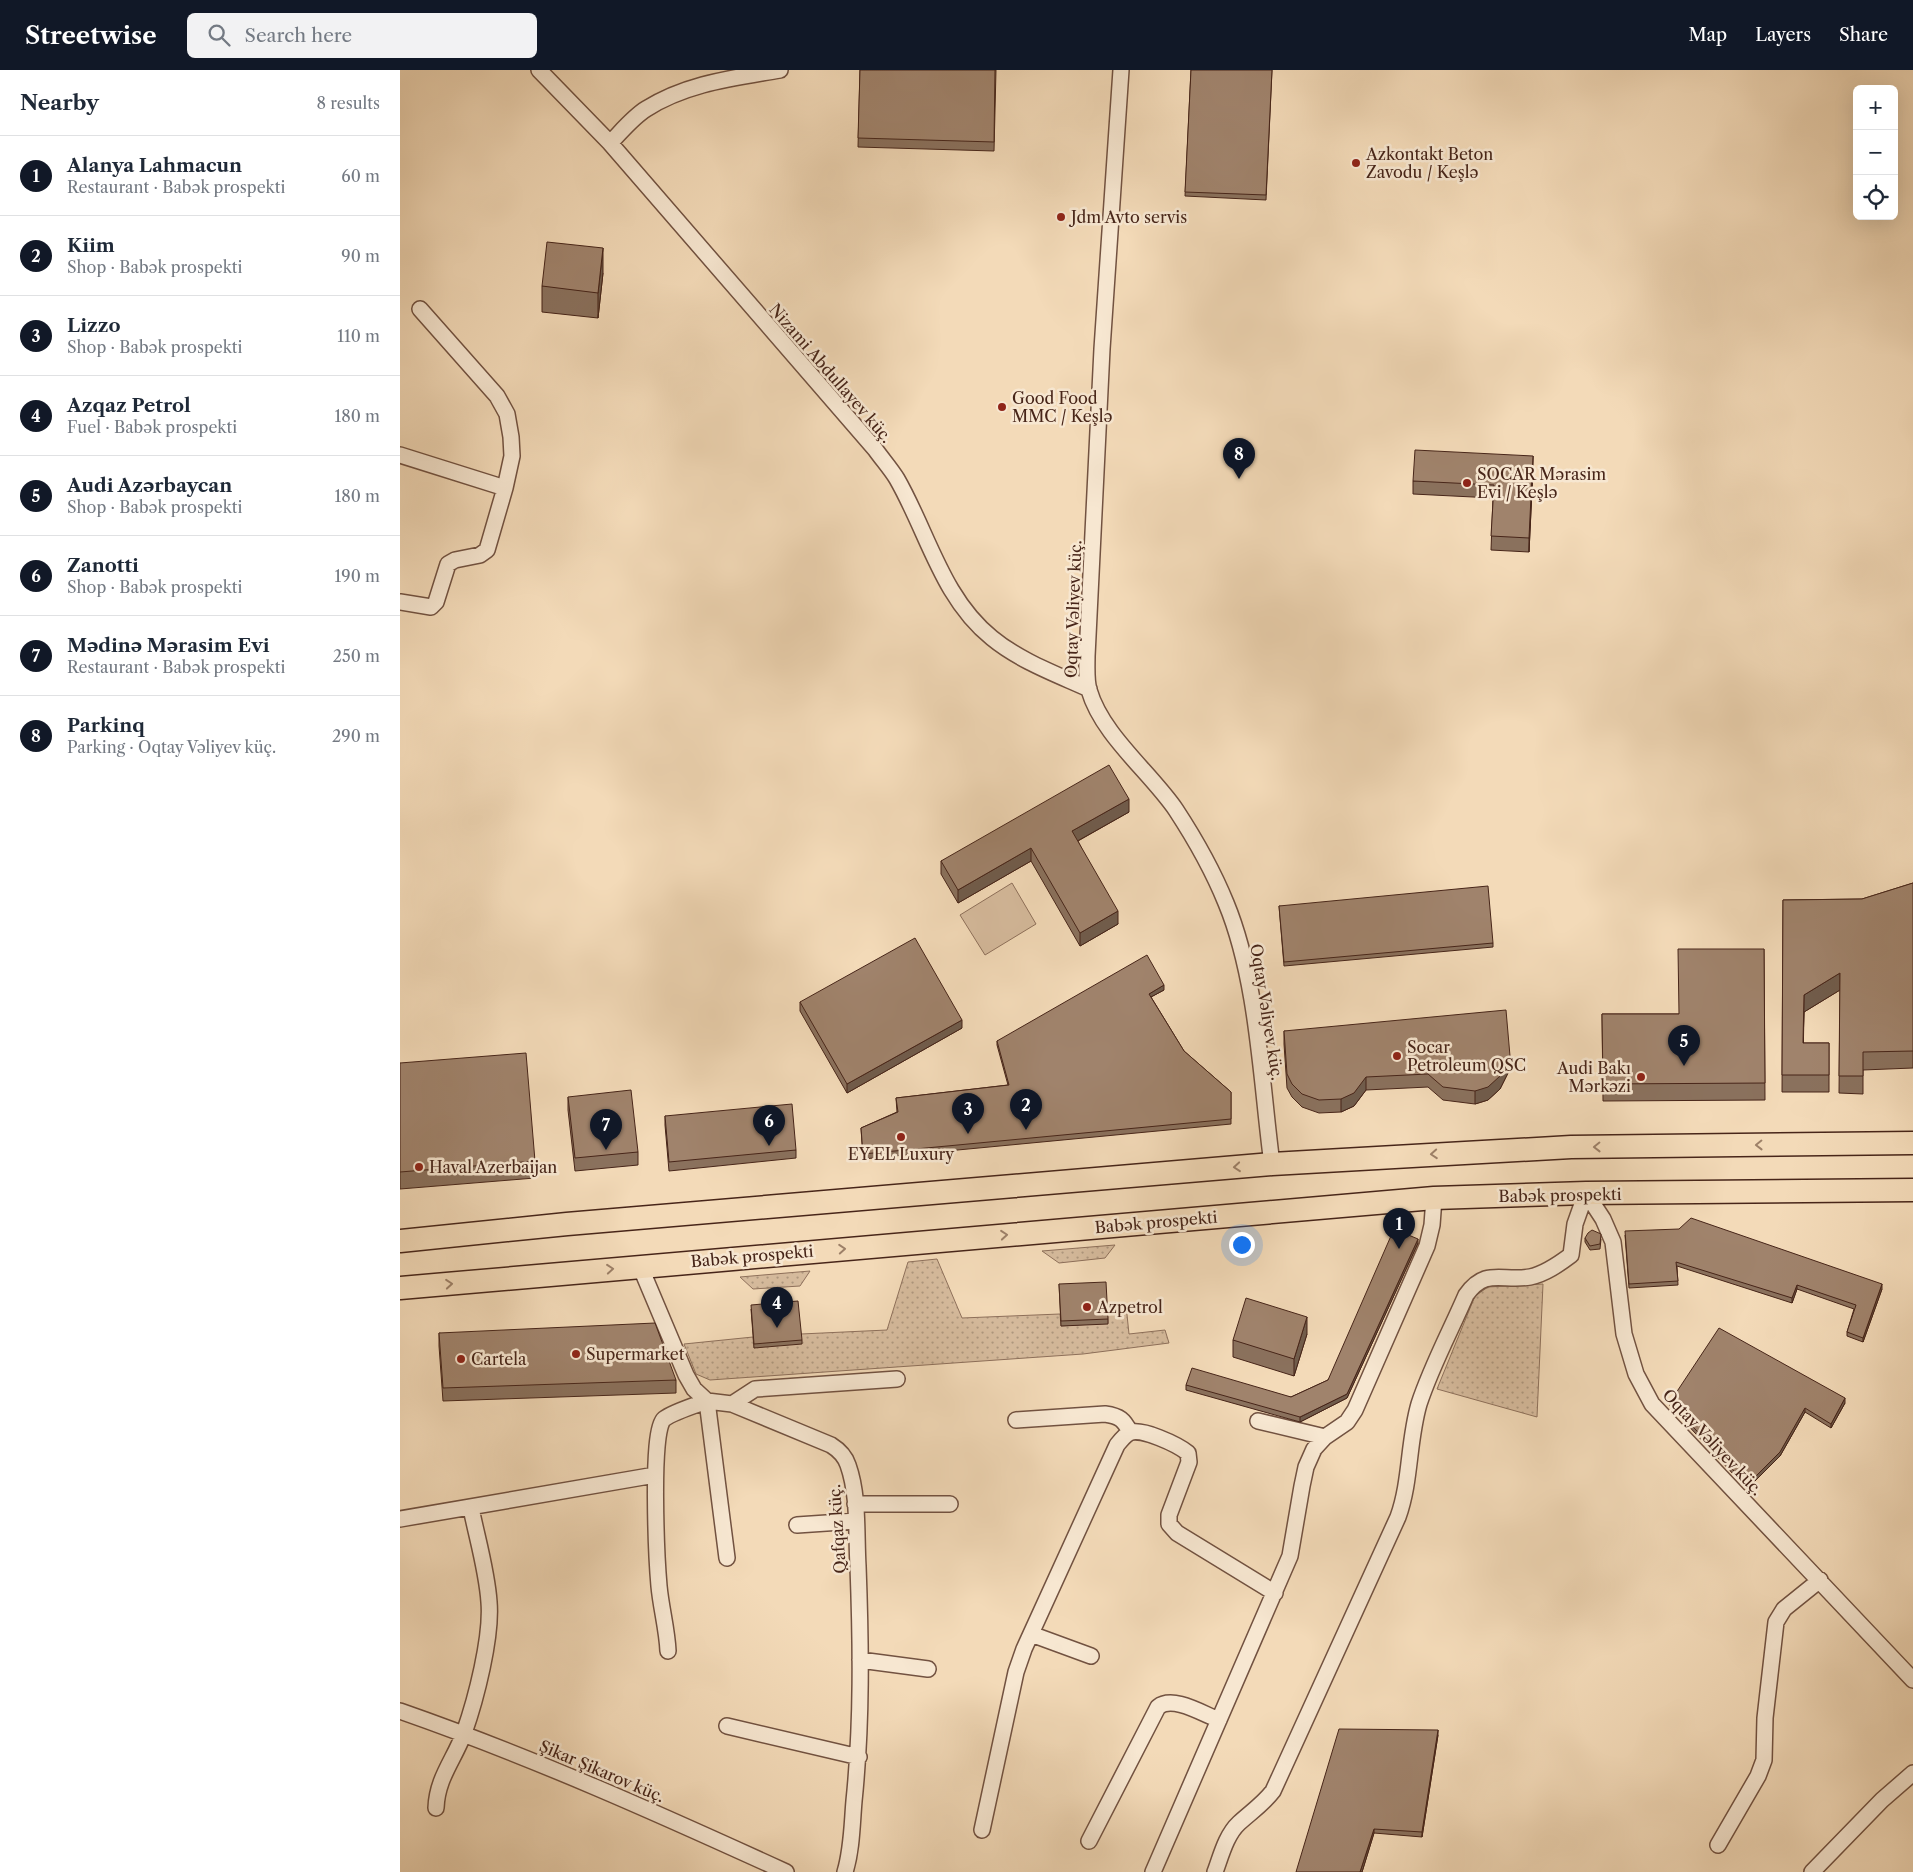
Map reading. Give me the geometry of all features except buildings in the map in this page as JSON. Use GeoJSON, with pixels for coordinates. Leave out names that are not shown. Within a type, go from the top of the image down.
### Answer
{"type":"FeatureCollection","features":[{"type":"Feature","properties":{"kind":"main road"},"geometry":{"type":"LineString","coordinates":[[400,1241],[566,1224],[1272,1164],[1571,1147],[1913,1143]]}},
{"type":"Feature","properties":{"kind":"main road"},"geometry":{"type":"LineString","coordinates":[[1789,1144],[1821,1153],[1902,1154],[1913,1159]]}},
{"type":"Feature","properties":{"kind":"main road"},"geometry":{"type":"LineString","coordinates":[[1717,1192],[1806,1181],[1897,1180],[1913,1175]]}},
{"type":"Feature","properties":{"kind":"main road","name":"Babək prospekti"},"geometry":{"type":"LineString","coordinates":[[400,1288],[1434,1198],[1586,1193],[1913,1190]]}},
{"type":"Feature","properties":{"kind":"street","name":"Nizami Abdullayev küç."},"geometry":{"type":"LineString","coordinates":[[539,70],[610,143],[875,449],[897,478],[947,584],[959,603],[990,636],[1011,652],[1089,689]]}},
{"type":"Feature","properties":{"kind":"street"},"geometry":{"type":"LineString","coordinates":[[610,143],[645,110],[675,94],[706,84],[780,70]]}},
{"type":"Feature","properties":{"kind":"street","name":"Oqtay Vəliyev küç."},"geometry":{"type":"LineString","coordinates":[[1121,70],[1100,387],[1087,656],[1089,689],[1096,708],[1112,731],[1175,809],[1200,850],[1226,903],[1247,976],[1272,1164]]}},
{"type":"Feature","properties":{"kind":"street"},"geometry":{"type":"LineString","coordinates":[[400,602],[431,607],[436,602],[448,564],[455,560],[480,555],[487,550],[512,456],[507,414],[497,396],[420,309]]}},
{"type":"Feature","properties":{"kind":"street"},"geometry":{"type":"LineString","coordinates":[[400,455],[505,488]]}},
{"type":"Feature","properties":{"kind":"street"},"geometry":{"type":"LineString","coordinates":[[1214,1872],[1228,1837],[1238,1824],[1265,1802],[1273,1790],[1398,1517],[1406,1494],[1413,1430],[1420,1403],[1466,1294],[1474,1283],[1488,1277],[1529,1277],[1554,1268],[1571,1255],[1575,1224],[1586,1193]]}},
{"type":"Feature","properties":{"kind":"street","name":"Oqtay Vəliyev küç."},"geometry":{"type":"LineString","coordinates":[[1586,1193],[1603,1219],[1613,1242],[1624,1334],[1636,1374],[1652,1404],[1913,1680]]}},
{"type":"Feature","properties":{"kind":"street"},"geometry":{"type":"LineString","coordinates":[[1154,1872],[1290,1556],[1306,1468],[1314,1449],[1325,1437],[1347,1422],[1355,1410],[1427,1246],[1432,1225],[1434,1198]]}},
{"type":"Feature","properties":{"kind":"street"},"geometry":{"type":"LineString","coordinates":[[640,1266],[686,1375],[694,1389],[707,1401],[727,1558]]}},
{"type":"Feature","properties":{"kind":"street"},"geometry":{"type":"LineString","coordinates":[[732,1404],[755,1389],[897,1379]]}},
{"type":"Feature","properties":{"kind":"street"},"geometry":{"type":"LineString","coordinates":[[668,1651],[666,1624],[659,1588],[655,1475],[659,1427],[664,1419],[707,1401]]}},
{"type":"Feature","properties":{"kind":"street","name":"Qafqaz küç."},"geometry":{"type":"LineString","coordinates":[[707,1401],[732,1404],[798,1429],[836,1448],[848,1463],[855,1504],[860,1660],[859,1757],[845,1872]]}},
{"type":"Feature","properties":{"kind":"street"},"geometry":{"type":"LineString","coordinates":[[1016,1420],[1106,1414],[1118,1416],[1125,1421],[1130,1432]]}},
{"type":"Feature","properties":{"kind":"street"},"geometry":{"type":"LineString","coordinates":[[1258,1421],[1325,1437]]}},
{"type":"Feature","properties":{"kind":"street"},"geometry":{"type":"LineString","coordinates":[[1130,1432],[1147,1435],[1179,1446],[1188,1453],[1189,1462],[1169,1515],[1169,1524],[1177,1533],[1275,1593]]}},
{"type":"Feature","properties":{"kind":"street"},"geometry":{"type":"LineString","coordinates":[[982,1830],[1016,1672],[1031,1634],[1118,1445],[1130,1432]]}},
{"type":"Feature","properties":{"kind":"street"},"geometry":{"type":"LineString","coordinates":[[400,1519],[655,1475]]}},
{"type":"Feature","properties":{"kind":"street"},"geometry":{"type":"LineString","coordinates":[[855,1504],[950,1504]]}},
{"type":"Feature","properties":{"kind":"street"},"geometry":{"type":"LineString","coordinates":[[436,1808],[436,1790],[464,1733],[484,1655],[490,1623],[489,1600],[470,1508]]}},
{"type":"Feature","properties":{"kind":"street"},"geometry":{"type":"LineString","coordinates":[[797,1525],[856,1521]]}},
{"type":"Feature","properties":{"kind":"street"},"geometry":{"type":"LineString","coordinates":[[1718,1845],[1758,1776],[1764,1760],[1765,1718],[1776,1622],[1784,1609],[1820,1580]]}},
{"type":"Feature","properties":{"kind":"street"},"geometry":{"type":"LineString","coordinates":[[1031,1634],[1091,1656]]}},
{"type":"Feature","properties":{"kind":"street"},"geometry":{"type":"LineString","coordinates":[[860,1660],[928,1669]]}},
{"type":"Feature","properties":{"kind":"street"},"geometry":{"type":"LineString","coordinates":[[1089,1841],[1158,1707],[1163,1703],[1174,1703],[1219,1720]]}},
{"type":"Feature","properties":{"kind":"street","name":"Şikar Şikarov küç."},"geometry":{"type":"LineString","coordinates":[[400,1711],[464,1733],[631,1802],[786,1872]]}},
{"type":"Feature","properties":{"kind":"street"},"geometry":{"type":"LineString","coordinates":[[727,1726],[859,1757]]}},
{"type":"Feature","properties":{"kind":"street"},"geometry":{"type":"LineString","coordinates":[[1812,1872],[1882,1800],[1913,1772]]}},
{"type":"Feature","properties":{"kind":"shaded area"},"geometry":{"type":"Polygon","coordinates":[[[1012,883],[1036,924],[985,955],[960,915],[1012,883]]]}},
{"type":"Feature","properties":{"kind":"shaded area"},"geometry":{"type":"Polygon","coordinates":[[[1115,1245],[1105,1258],[1059,1263],[1042,1251],[1115,1245]]]}},
{"type":"Feature","properties":{"kind":"shaded area"},"geometry":{"type":"Polygon","coordinates":[[[937,1259],[962,1318],[1060,1314],[1061,1326],[1108,1323],[1107,1307],[1126,1305],[1129,1334],[1165,1330],[1169,1343],[1083,1354],[710,1380],[696,1374],[684,1344],[753,1337],[754,1348],[801,1334],[887,1330],[908,1262],[937,1259]]]}},
{"type":"Feature","properties":{"kind":"shaded area"},"geometry":{"type":"Polygon","coordinates":[[[810,1271],[800,1286],[753,1289],[740,1277],[810,1271]]]}},
{"type":"Feature","properties":{"kind":"shaded area"},"geometry":{"type":"Polygon","coordinates":[[[1543,1284],[1537,1417],[1437,1389],[1475,1296],[1488,1287],[1543,1284]]]}},
{"type":"Feature","properties":{"kind":"place","name":"Azkontakt Beton Zavodu / Keşlə"},"geometry":{"type":"Point","coordinates":[1356,163]}},
{"type":"Feature","properties":{"kind":"place","name":"Jdm Avto servis"},"geometry":{"type":"Point","coordinates":[1061,217]}},
{"type":"Feature","properties":{"kind":"place","name":"Good Food MMC / Keşlə"},"geometry":{"type":"Point","coordinates":[1002,407]}},
{"type":"Feature","properties":{"kind":"place","name":"Parkinq"},"geometry":{"type":"Point","coordinates":[1239,479]}},
{"type":"Feature","properties":{"kind":"place","name":"SOCAR Mərasim Evi / Keşlə"},"geometry":{"type":"Point","coordinates":[1467,483]}},
{"type":"Feature","properties":{"kind":"place","name":"Socar Petroleum QSC"},"geometry":{"type":"Point","coordinates":[1397,1056]}},
{"type":"Feature","properties":{"kind":"place","name":"Audi Azərbaycan"},"geometry":{"type":"Point","coordinates":[1684,1066]}},
{"type":"Feature","properties":{"kind":"place","name":"Audi Bakı Mərkəzi"},"geometry":{"type":"Point","coordinates":[1641,1077]}},
{"type":"Feature","properties":{"kind":"place","name":"Kiim"},"geometry":{"type":"Point","coordinates":[1026,1130]}},
{"type":"Feature","properties":{"kind":"place","name":"Lizzo"},"geometry":{"type":"Point","coordinates":[968,1134]}},
{"type":"Feature","properties":{"kind":"place","name":"EY EL Luxury"},"geometry":{"type":"Point","coordinates":[901,1137]}},
{"type":"Feature","properties":{"kind":"place","name":"Zanotti"},"geometry":{"type":"Point","coordinates":[769,1146]}},
{"type":"Feature","properties":{"kind":"place","name":"Mədinə Mərasim Evi"},"geometry":{"type":"Point","coordinates":[606,1150]}},
{"type":"Feature","properties":{"kind":"place","name":"Haval Azerbaijan"},"geometry":{"type":"Point","coordinates":[419,1167]}},
{"type":"Feature","properties":{"kind":"place","name":"Alanya Lahmacun"},"geometry":{"type":"Point","coordinates":[1399,1249]}},
{"type":"Feature","properties":{"kind":"place","name":"Azpetrol"},"geometry":{"type":"Point","coordinates":[1087,1307]}},
{"type":"Feature","properties":{"kind":"place","name":"Azqaz Petrol"},"geometry":{"type":"Point","coordinates":[777,1328]}},
{"type":"Feature","properties":{"kind":"place","name":"Supermarket"},"geometry":{"type":"Point","coordinates":[576,1354]}},
{"type":"Feature","properties":{"kind":"place","name":"Cartela"},"geometry":{"type":"Point","coordinates":[461,1359]}}]}
